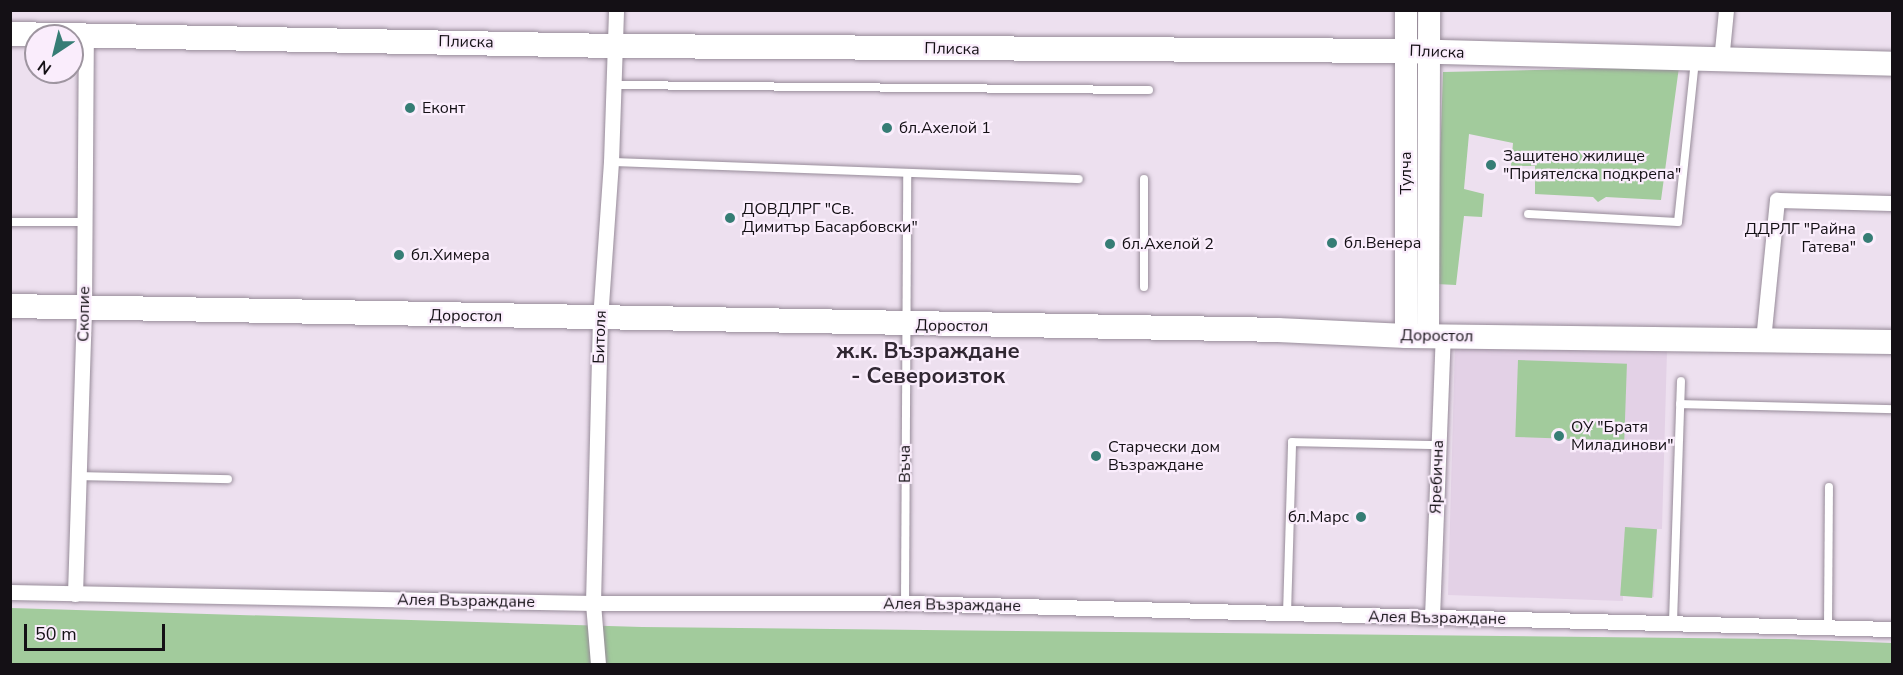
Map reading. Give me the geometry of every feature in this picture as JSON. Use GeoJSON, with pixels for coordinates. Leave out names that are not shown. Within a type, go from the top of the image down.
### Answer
{"type":"FeatureCollection","features":[{"type":"Feature","properties":{"kind":"main road","name":"Тулча"},"geometry":{"type":"LineString","coordinates":[[1406,10],[1417,52],[1426,336]]}},
{"type":"Feature","properties":{"kind":"main road","name":"Тулча"},"geometry":{"type":"LineString","coordinates":[[1417,52],[1429,10]]}},
{"type":"Feature","properties":{"kind":"main road","name":"Плиска"},"geometry":{"type":"LineString","coordinates":[[10,34],[86,33],[615,46],[1417,52],[1893,64]]}},
{"type":"Feature","properties":{"kind":"main road","name":"Доростол"},"geometry":{"type":"LineString","coordinates":[[10,306],[905,326],[1278,330],[1426,336],[1893,342]]}},
{"type":"Feature","properties":{"kind":"street","name":"Битоля"},"geometry":{"type":"LineString","coordinates":[[598,664],[593,603],[600,319],[611,162],[616,10]]}},
{"type":"Feature","properties":{"kind":"street"},"geometry":{"type":"LineString","coordinates":[[1721,61],[1726,10]]}},
{"type":"Feature","properties":{"kind":"street","name":"Скопие"},"geometry":{"type":"LineString","coordinates":[[75,594],[84,307],[86,33]]}},
{"type":"Feature","properties":{"kind":"street"},"geometry":{"type":"LineString","coordinates":[[1763,340],[1777,200],[1893,203]]}},
{"type":"Feature","properties":{"kind":"street","name":"Яребична"},"geometry":{"type":"LineString","coordinates":[[1426,336],[1438,445],[1432,617]]}},
{"type":"Feature","properties":{"kind":"street","name":"Алея Възраждане"},"geometry":{"type":"LineString","coordinates":[[10,592],[593,603],[905,603],[1893,629]]}},
{"type":"Feature","properties":{"kind":"lane"},"geometry":{"type":"LineString","coordinates":[[1528,214],[1678,222],[1695,60]]}},
{"type":"Feature","properties":{"kind":"lane"},"geometry":{"type":"LineString","coordinates":[[614,85],[1149,90]]}},
{"type":"Feature","properties":{"kind":"lane"},"geometry":{"type":"LineString","coordinates":[[611,162],[1079,179]]}},
{"type":"Feature","properties":{"kind":"lane","name":"Въча"},"geometry":{"type":"LineString","coordinates":[[905,603],[907,172]]}},
{"type":"Feature","properties":{"kind":"lane"},"geometry":{"type":"LineString","coordinates":[[1144,179],[1144,287]]}},
{"type":"Feature","properties":{"kind":"lane"},"geometry":{"type":"LineString","coordinates":[[10,222],[85,222]]}},
{"type":"Feature","properties":{"kind":"lane"},"geometry":{"type":"LineString","coordinates":[[1673,622],[1681,381]]}},
{"type":"Feature","properties":{"kind":"lane"},"geometry":{"type":"LineString","coordinates":[[1680,404],[1893,409]]}},
{"type":"Feature","properties":{"kind":"lane"},"geometry":{"type":"LineString","coordinates":[[1287,614],[1292,442],[1438,445]]}},
{"type":"Feature","properties":{"kind":"lane"},"geometry":{"type":"LineString","coordinates":[[80,476],[228,479]]}},
{"type":"Feature","properties":{"kind":"lane"},"geometry":{"type":"LineString","coordinates":[[1828,627],[1829,487]]}},
{"type":"Feature","properties":{"kind":"shaded area","name":"ОУ \"Братя Миладинови\""},"geometry":{"type":"Polygon","coordinates":[[[1455,344],[1667,351],[1662,529],[1657,529],[1654,597],[1623,596],[1623,601],[1448,595],[1455,344]]]}},
{"type":"Feature","properties":{"kind":"green space"},"geometry":{"type":"Polygon","coordinates":[[[1679,67],[1661,200],[1606,197],[1598,202],[1593,197],[1535,194],[1535,166],[1511,166],[1513,143],[1469,134],[1464,189],[1484,194],[1482,217],[1464,216],[1456,285],[1436,284],[1443,72],[1679,67]]]}},
{"type":"Feature","properties":{"kind":"green space"},"geometry":{"type":"Polygon","coordinates":[[[1518,360],[1627,364],[1624,441],[1515,437],[1518,360]]]}},
{"type":"Feature","properties":{"kind":"green space"},"geometry":{"type":"Polygon","coordinates":[[[1625,527],[1657,529],[1652,598],[1620,596],[1625,527]]]}},
{"type":"Feature","properties":{"kind":"green space"},"geometry":{"type":"Polygon","coordinates":[[[11,608],[642,627],[1786,639],[1892,643],[1892,664],[11,664],[11,608]]]}},
{"type":"Feature","properties":{"kind":"place","name":"Еконт"},"geometry":{"type":"Point","coordinates":[410,108]}},
{"type":"Feature","properties":{"kind":"place","name":"бл.Ахелой 1"},"geometry":{"type":"Point","coordinates":[887,128]}},
{"type":"Feature","properties":{"kind":"place","name":"Защитено жилище \"Приятелска подкрепа\""},"geometry":{"type":"Point","coordinates":[1491,165]}},
{"type":"Feature","properties":{"kind":"place","name":"ДОВДЛРГ \"Св. Димитър Басарбовски\""},"geometry":{"type":"Point","coordinates":[730,218]}},
{"type":"Feature","properties":{"kind":"place","name":"ДДРЛГ \"Райна Гатева\""},"geometry":{"type":"Point","coordinates":[1868,238]}},
{"type":"Feature","properties":{"kind":"place","name":"бл.Венера"},"geometry":{"type":"Point","coordinates":[1332,243]}},
{"type":"Feature","properties":{"kind":"place","name":"бл.Ахелой 2"},"geometry":{"type":"Point","coordinates":[1110,244]}},
{"type":"Feature","properties":{"kind":"place","name":"бл.Химера"},"geometry":{"type":"Point","coordinates":[399,255]}},
{"type":"Feature","properties":{"kind":"place","name":"ОУ \"Братя Миладинови\""},"geometry":{"type":"Point","coordinates":[1559,436]}},
{"type":"Feature","properties":{"kind":"place","name":"Старчески дом Възраждане"},"geometry":{"type":"Point","coordinates":[1096,456]}},
{"type":"Feature","properties":{"kind":"place","name":"бл.Марс"},"geometry":{"type":"Point","coordinates":[1361,517]}},
{"type":"Feature","properties":{"kind":"district","name":"ж.к. Възраждане - Североизток"},"geometry":{"type":"Point","coordinates":[928,364]}}]}
